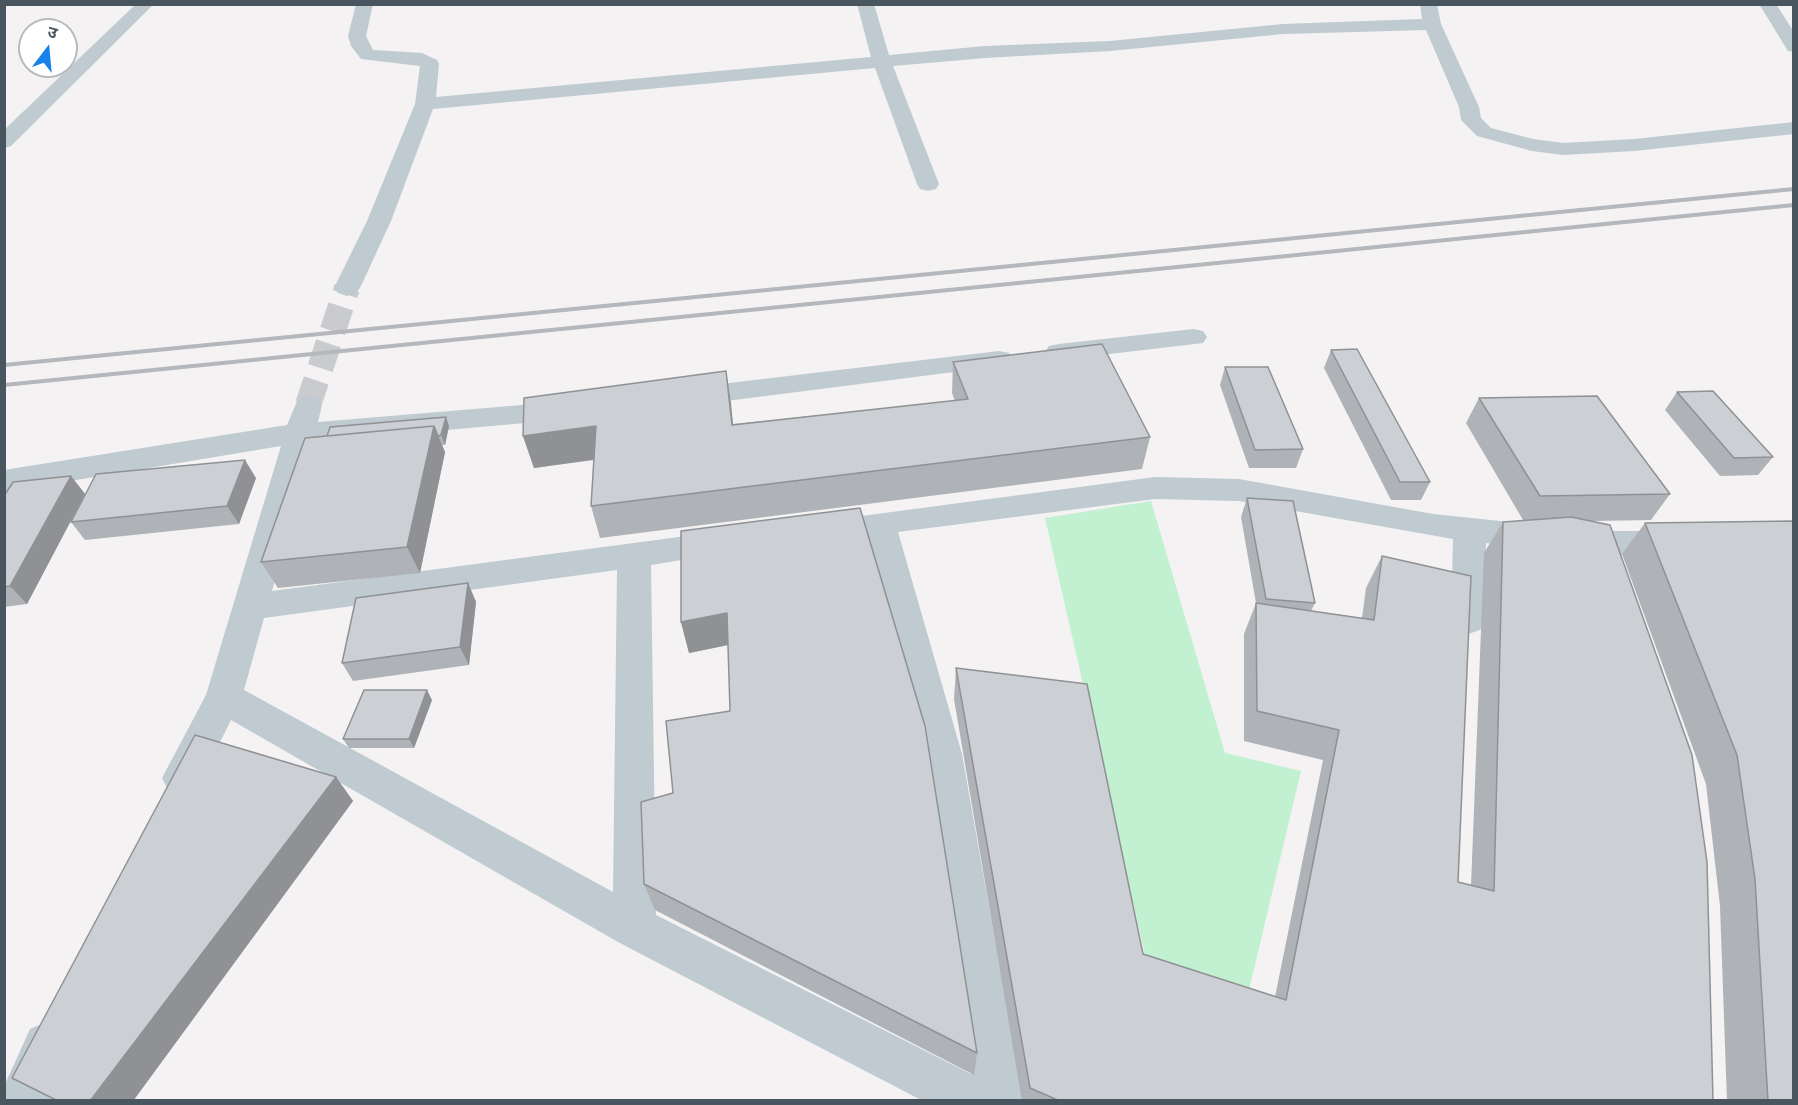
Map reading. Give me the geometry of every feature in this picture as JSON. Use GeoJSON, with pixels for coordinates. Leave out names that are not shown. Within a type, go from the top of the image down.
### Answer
{"type":"FeatureCollection","features":[{"type":"Feature","properties":{"kind":"street"},"geometry":{"type":"LineString","coordinates":[[4,142],[146,4]]}},
{"type":"Feature","properties":{"kind":"street"},"geometry":{"type":"LineString","coordinates":[[346,288],[379,221],[425,104],[430,63],[409,58],[369,55],[360,46],[357,36],[365,4]]}},
{"type":"Feature","properties":{"kind":"street"},"geometry":{"type":"LineString","coordinates":[[865,4],[882,62],[928,184]]}},
{"type":"Feature","properties":{"kind":"street"},"geometry":{"type":"LineString","coordinates":[[1767,4],[1794,47]]}},
{"type":"Feature","properties":{"kind":"street"},"geometry":{"type":"LineString","coordinates":[[425,104],[985,52],[1110,46],[1430,14],[1469,107],[1472,120],[1484,132],[1563,149],[1634,146],[1794,128]]}},
{"type":"Feature","properties":{"kind":"street"},"geometry":{"type":"LineString","coordinates":[[664,400],[1194,337]]}},
{"type":"Feature","properties":{"kind":"street"},"geometry":{"type":"LineString","coordinates":[[4,481],[304,419],[597,407]]}},
{"type":"Feature","properties":{"kind":"street"},"geometry":{"type":"LineString","coordinates":[[165,811],[224,697],[304,419]]}},
{"type":"Feature","properties":{"kind":"street"},"geometry":{"type":"LineString","coordinates":[[786,535],[1155,488],[1239,490],[1470,529],[1606,559],[1702,543]]}},
{"type":"Feature","properties":{"kind":"street"},"geometry":{"type":"LineString","coordinates":[[879,524],[943,754],[999,1101]]}},
{"type":"Feature","properties":{"kind":"street"},"geometry":{"type":"LineString","coordinates":[[1466,657],[1470,529]]}},
{"type":"Feature","properties":{"kind":"street"},"geometry":{"type":"LineString","coordinates":[[250,607],[751,540]]}},
{"type":"Feature","properties":{"kind":"street"},"geometry":{"type":"LineString","coordinates":[[634,555],[634,927]]}},
{"type":"Feature","properties":{"kind":"street"},"geometry":{"type":"LineString","coordinates":[[224,697],[634,927],[970,1101]]}},
{"type":"Feature","properties":{"kind":"street"},"geometry":{"type":"LineString","coordinates":[[26,1101],[30,1082],[60,1018]]}},
{"type":"Feature","properties":{"kind":"green space"},"geometry":{"type":"Polygon","coordinates":[[[1151,501],[1225,753],[1301,771],[1249,990],[1146,959],[1045,518],[1151,501]]]}},
{"type":"Feature","properties":{"kind":"building"},"geometry":{"type":"Polygon","coordinates":[[[1102,344],[1150,437],[591,506],[596,426],[523,436],[524,398],[726,371],[732,425],[968,399],[953,362],[1102,344]]]}},
{"type":"Feature","properties":{"kind":"building"},"geometry":{"type":"Polygon","coordinates":[[[1357,349],[1430,482],[1400,482],[1331,350],[1357,349]]]}},
{"type":"Feature","properties":{"kind":"building"},"geometry":{"type":"Polygon","coordinates":[[[1225,367],[1268,367],[1303,449],[1255,450],[1225,367]]]}},
{"type":"Feature","properties":{"kind":"building"},"geometry":{"type":"Polygon","coordinates":[[[1713,391],[1773,457],[1734,458],[1677,392],[1713,391]]]}},
{"type":"Feature","properties":{"kind":"building"},"geometry":{"type":"Polygon","coordinates":[[[1597,396],[1670,494],[1540,496],[1479,398],[1597,396]]]}},
{"type":"Feature","properties":{"kind":"building"},"geometry":{"type":"Polygon","coordinates":[[[446,417],[441,435],[438,436],[434,426],[327,436],[330,427],[446,417]]]}},
{"type":"Feature","properties":{"kind":"building"},"geometry":{"type":"Polygon","coordinates":[[[434,426],[407,547],[261,562],[305,438],[434,426]]]}},
{"type":"Feature","properties":{"kind":"building"},"geometry":{"type":"Polygon","coordinates":[[[245,460],[227,506],[71,522],[96,474],[245,460]]]}},
{"type":"Feature","properties":{"kind":"building"},"geometry":{"type":"Polygon","coordinates":[[[71,476],[10,586],[4,587],[4,496],[13,482],[71,476]]]}},
{"type":"Feature","properties":{"kind":"building"},"geometry":{"type":"Polygon","coordinates":[[[1247,498],[1293,501],[1315,603],[1266,599],[1247,498]]]}},
{"type":"Feature","properties":{"kind":"building"},"geometry":{"type":"Polygon","coordinates":[[[860,508],[925,726],[977,1053],[644,884],[641,802],[673,793],[666,721],[730,711],[727,613],[681,622],[681,531],[860,508]]]}},
{"type":"Feature","properties":{"kind":"building"},"geometry":{"type":"Polygon","coordinates":[[[1571,517],[1610,525],[1692,755],[1707,862],[1713,1101],[1060,1101],[1030,1088],[956,668],[1087,684],[1143,954],[1286,1000],[1339,730],[1257,711],[1256,603],[1374,620],[1382,556],[1471,576],[1458,882],[1494,891],[1503,522],[1571,517]]]}},
{"type":"Feature","properties":{"kind":"building"},"geometry":{"type":"Polygon","coordinates":[[[1794,521],[1794,1101],[1768,1101],[1755,879],[1737,755],[1645,523],[1794,521]]]}},
{"type":"Feature","properties":{"kind":"building"},"geometry":{"type":"Polygon","coordinates":[[[468,583],[460,647],[342,663],[356,598],[468,583]]]}},
{"type":"Feature","properties":{"kind":"building"},"geometry":{"type":"Polygon","coordinates":[[[364,690],[427,690],[409,739],[343,739],[364,690]]]}},
{"type":"Feature","properties":{"kind":"building"},"geometry":{"type":"Polygon","coordinates":[[[195,735],[336,777],[90,1101],[58,1101],[12,1078],[195,735]]]}},
{"type":"Feature","properties":{"kind":"tunnel"},"geometry":{"type":"LineString","coordinates":[[308,405],[347,288]]}},
{"type":"Feature","properties":{"kind":"railway"},"geometry":{"type":"LineString","coordinates":[[4,365],[1794,189]]}},
{"type":"Feature","properties":{"kind":"railway"},"geometry":{"type":"LineString","coordinates":[[4,385],[1794,205]]}}]}
